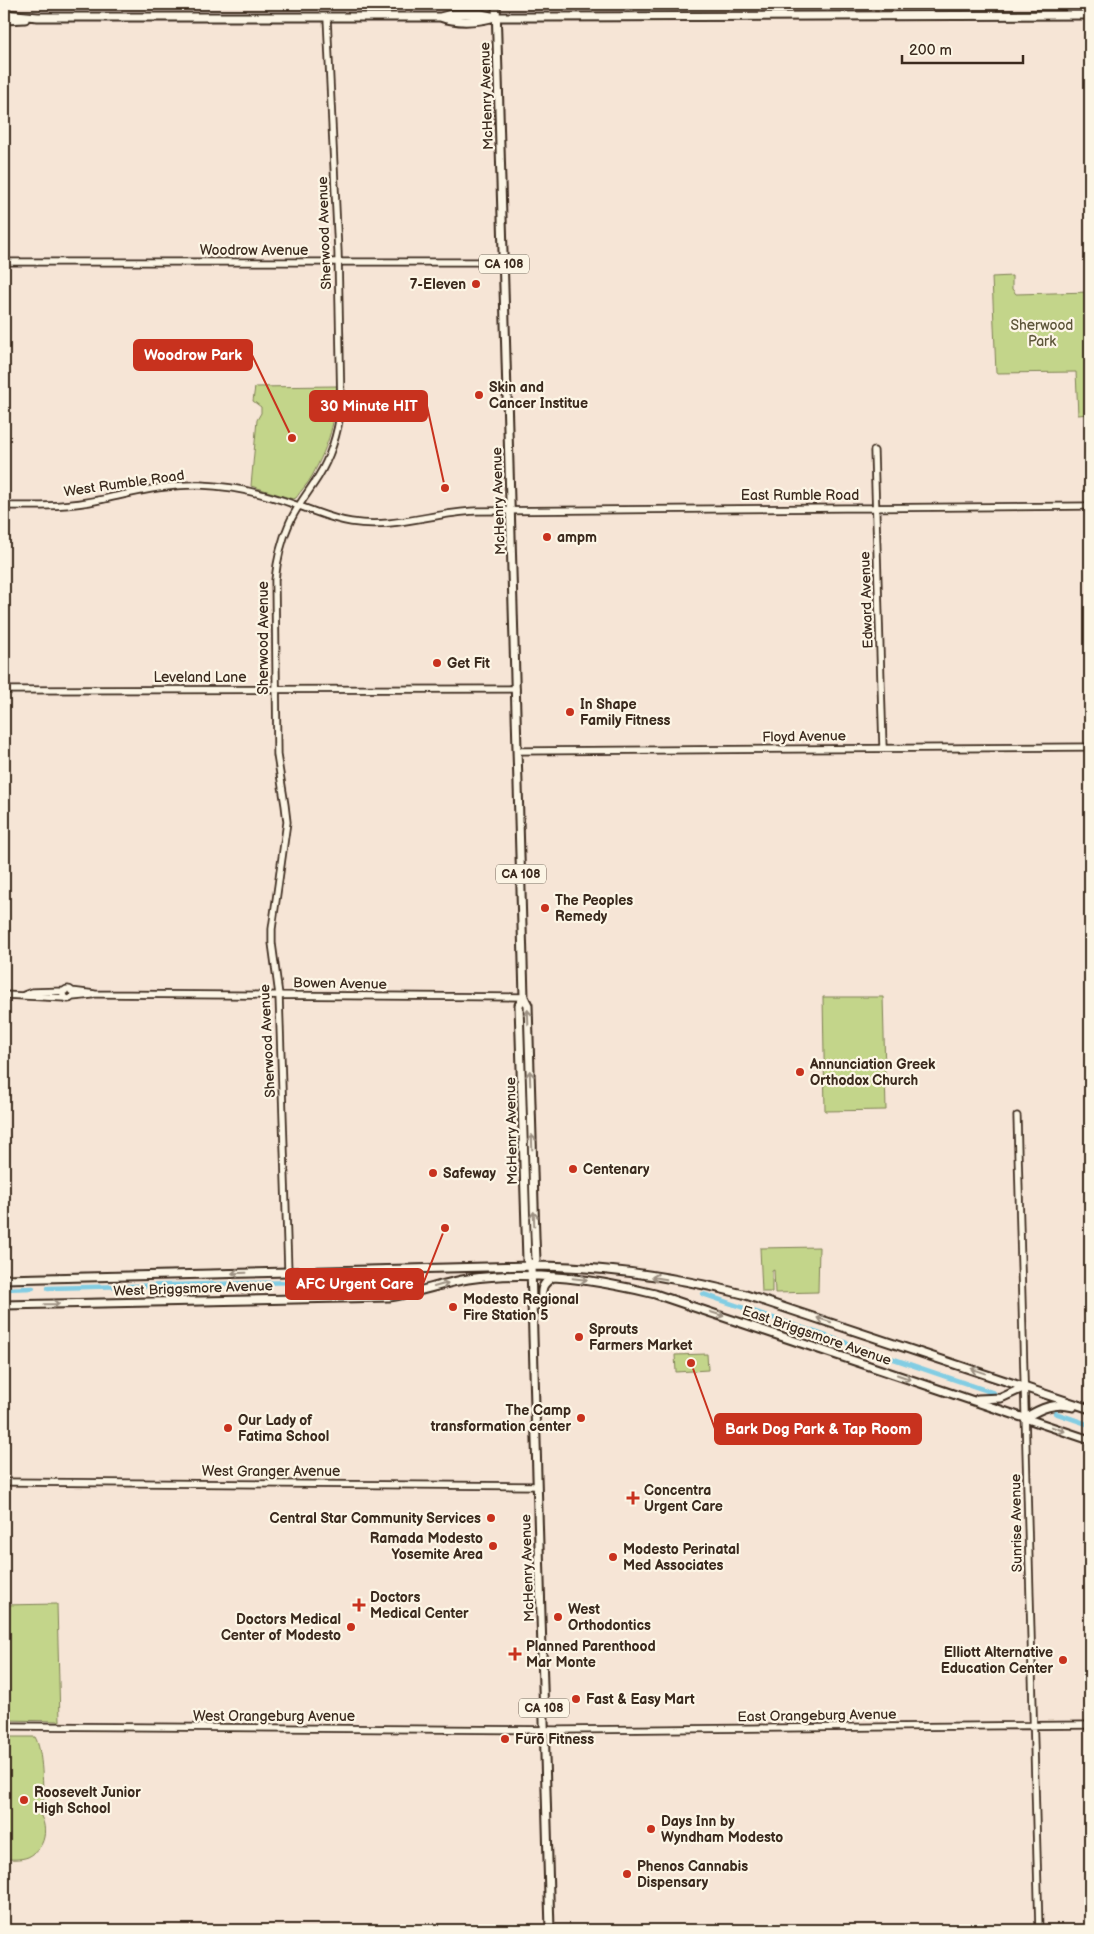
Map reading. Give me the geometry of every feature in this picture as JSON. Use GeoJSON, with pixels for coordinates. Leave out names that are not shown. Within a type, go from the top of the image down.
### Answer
{"type":"FeatureCollection","features":[{"type":"Feature","properties":{"kind":"main road","name":"McHenry Avenue"},"geometry":{"type":"LineString","coordinates":[[496,4],[524,997],[519,1005],[527,1260],[531,1266],[550,1930]]}},
{"type":"Feature","properties":{"kind":"main road"},"geometry":{"type":"LineString","coordinates":[[4,14],[38,17],[440,17],[452,21],[478,21],[496,17],[1090,15]]}},
{"type":"Feature","properties":{"kind":"main road"},"geometry":{"type":"LineString","coordinates":[[4,20],[38,17]]}},
{"type":"Feature","properties":{"kind":"main road","name":"West Briggsmore Avenue"},"geometry":{"type":"LineString","coordinates":[[4,1279],[531,1266]]}},
{"type":"Feature","properties":{"kind":"main road","name":"East Briggsmore Avenue"},"geometry":{"type":"LineString","coordinates":[[531,1266],[566,1266],[607,1270],[708,1285],[743,1294],[1025,1387],[1090,1411]]}},
{"type":"Feature","properties":{"kind":"main road","name":"West Briggsmore Avenue"},"geometry":{"type":"LineString","coordinates":[[4,1305],[389,1297],[412,1294],[466,1279],[531,1276]]}},
{"type":"Feature","properties":{"kind":"main road","name":"East Briggsmore Avenue"},"geometry":{"type":"LineString","coordinates":[[531,1276],[598,1281],[654,1294],[1090,1440]]}},
{"type":"Feature","properties":{"kind":"main road"},"geometry":{"type":"LineString","coordinates":[[532,1308],[542,1301],[544,1283],[553,1277]]}},
{"type":"Feature","properties":{"kind":"main road"},"geometry":{"type":"LineString","coordinates":[[955,1394],[980,1400],[1001,1398],[1025,1387]]}},
{"type":"Feature","properties":{"kind":"main road"},"geometry":{"type":"LineString","coordinates":[[1025,1418],[1041,1408],[1060,1405],[1090,1411]]}},
{"type":"Feature","properties":{"kind":"street","name":"Sherwood Avenue"},"geometry":{"type":"LineString","coordinates":[[288,1271],[279,995],[272,942],[286,813],[276,755],[274,594],[276,565],[284,535],[298,506],[317,479],[329,456],[339,420],[342,395],[328,18]]}},
{"type":"Feature","properties":{"kind":"street","name":"Woodrow Avenue"},"geometry":{"type":"LineString","coordinates":[[4,262],[504,262]]}},
{"type":"Feature","properties":{"kind":"street","name":"Edward Avenue"},"geometry":{"type":"LineString","coordinates":[[874,451],[883,748]]}},
{"type":"Feature","properties":{"kind":"street","name":"West Rumble Road"},"geometry":{"type":"LineString","coordinates":[[4,506],[78,503],[151,488],[202,485],[245,491],[340,520],[380,524],[405,522],[458,512],[511,511]]}},
{"type":"Feature","properties":{"kind":"street","name":"East Rumble Road"},"geometry":{"type":"LineString","coordinates":[[511,511],[1090,506]]}},
{"type":"Feature","properties":{"kind":"street","name":"Leveland Lane"},"geometry":{"type":"LineString","coordinates":[[4,690],[516,689]]}},
{"type":"Feature","properties":{"kind":"street","name":"Floyd Avenue"},"geometry":{"type":"LineString","coordinates":[[518,751],[1090,746]]}},
{"type":"Feature","properties":{"kind":"street","name":"Bowen Avenue"},"geometry":{"type":"LineString","coordinates":[[4,995],[32,997],[68,994],[524,997]]}},
{"type":"Feature","properties":{"kind":"street","name":"Sunrise Avenue"},"geometry":{"type":"LineString","coordinates":[[1017,1116],[1039,1930]]}},
{"type":"Feature","properties":{"kind":"street","name":"West Granger Avenue"},"geometry":{"type":"LineString","coordinates":[[4,1482],[537,1486]]}},
{"type":"Feature","properties":{"kind":"street","name":"East Orangeburg Avenue"},"geometry":{"type":"LineString","coordinates":[[544,1730],[1090,1725]]}},
{"type":"Feature","properties":{"kind":"street","name":"West Orangeburg Avenue"},"geometry":{"type":"LineString","coordinates":[[4,1726],[544,1730]]}},
{"type":"Feature","properties":{"kind":"green space","name":"Sherwood Park"},"geometry":{"type":"Polygon","coordinates":[[[1012,276],[1012,289],[1016,294],[1090,292],[1090,414],[1078,415],[1076,372],[996,373],[992,277],[1012,276]]]}},
{"type":"Feature","properties":{"kind":"green space"},"geometry":{"type":"Polygon","coordinates":[[[337,386],[335,411],[327,443],[310,479],[296,498],[293,499],[251,486],[257,420],[261,413],[261,407],[253,401],[255,387],[337,386]]]}},
{"type":"Feature","properties":{"kind":"green space"},"geometry":{"type":"Polygon","coordinates":[[[823,997],[883,997],[886,1110],[825,1111],[823,997]]]}},
{"type":"Feature","properties":{"kind":"green space"},"geometry":{"type":"Polygon","coordinates":[[[819,1247],[818,1292],[775,1293],[774,1270],[772,1271],[772,1292],[762,1292],[760,1248],[819,1247]]]}},
{"type":"Feature","properties":{"kind":"green space"},"geometry":{"type":"Polygon","coordinates":[[[707,1354],[708,1370],[676,1372],[675,1355],[707,1354]]]}},
{"type":"Feature","properties":{"kind":"green space"},"geometry":{"type":"Polygon","coordinates":[[[57,1604],[60,1721],[4,1720],[4,1605],[57,1604]]]}},
{"type":"Feature","properties":{"kind":"green space","name":"Roosevelt Junior High School"},"geometry":{"type":"Polygon","coordinates":[[[4,1737],[35,1737],[40,1751],[43,1806],[34,1807],[39,1813],[44,1826],[43,1840],[35,1853],[22,1859],[4,1859],[4,1737]]]}},
{"type":"Feature","properties":{"kind":"waterway"},"geometry":{"type":"LineString","coordinates":[[48,1288],[419,1279]]}},
{"type":"Feature","properties":{"kind":"waterway"},"geometry":{"type":"LineString","coordinates":[[4,1289],[33,1288]]}},
{"type":"Feature","properties":{"kind":"waterway"},"geometry":{"type":"LineString","coordinates":[[703,1294],[994,1393]]}},
{"type":"Feature","properties":{"kind":"waterway"},"geometry":{"type":"LineString","coordinates":[[1055,1413],[1090,1425]]}},
{"type":"Feature","properties":{"kind":"place","name":"7-Eleven"},"geometry":{"type":"Point","coordinates":[476,284]}},
{"type":"Feature","properties":{"kind":"place","name":"Skin and Cancer Institue"},"geometry":{"type":"Point","coordinates":[479,395]}},
{"type":"Feature","properties":{"kind":"place","name":"Woodrow Park"},"geometry":{"type":"Point","coordinates":[292,438]}},
{"type":"Feature","properties":{"kind":"place","name":"30 Minute HIT"},"geometry":{"type":"Point","coordinates":[445,488]}},
{"type":"Feature","properties":{"kind":"place","name":"ampm"},"geometry":{"type":"Point","coordinates":[547,537]}},
{"type":"Feature","properties":{"kind":"place","name":"Get Fit"},"geometry":{"type":"Point","coordinates":[437,663]}},
{"type":"Feature","properties":{"kind":"place","name":"In Shape Family Fitness"},"geometry":{"type":"Point","coordinates":[570,712]}},
{"type":"Feature","properties":{"kind":"place","name":"The Peoples Remedy"},"geometry":{"type":"Point","coordinates":[545,908]}},
{"type":"Feature","properties":{"kind":"place","name":"Annunciation Greek Orthodox Church"},"geometry":{"type":"Point","coordinates":[800,1072]}},
{"type":"Feature","properties":{"kind":"place","name":"Centenary"},"geometry":{"type":"Point","coordinates":[573,1169]}},
{"type":"Feature","properties":{"kind":"place","name":"Safeway"},"geometry":{"type":"Point","coordinates":[433,1173]}},
{"type":"Feature","properties":{"kind":"place","name":"AFC Urgent Care"},"geometry":{"type":"Point","coordinates":[445,1228]}},
{"type":"Feature","properties":{"kind":"place","name":"Modesto Regional Fire Station 5"},"geometry":{"type":"Point","coordinates":[453,1307]}},
{"type":"Feature","properties":{"kind":"place","name":"Sprouts Farmers Market"},"geometry":{"type":"Point","coordinates":[579,1337]}},
{"type":"Feature","properties":{"kind":"place","name":"Bark Dog Park & Tap Room"},"geometry":{"type":"Point","coordinates":[691,1363]}},
{"type":"Feature","properties":{"kind":"place","name":"The Camp transformation center"},"geometry":{"type":"Point","coordinates":[581,1418]}},
{"type":"Feature","properties":{"kind":"place","name":"Our Lady of Fatima School"},"geometry":{"type":"Point","coordinates":[228,1428]}},
{"type":"Feature","properties":{"kind":"place","name":"Concentra Urgent Care"},"geometry":{"type":"Point","coordinates":[633,1498]}},
{"type":"Feature","properties":{"kind":"place","name":"Central Star Community Services"},"geometry":{"type":"Point","coordinates":[491,1518]}},
{"type":"Feature","properties":{"kind":"place","name":"Ramada Modesto Yosemite Area"},"geometry":{"type":"Point","coordinates":[493,1546]}},
{"type":"Feature","properties":{"kind":"place","name":"Modesto Perinatal Med Associates"},"geometry":{"type":"Point","coordinates":[613,1557]}},
{"type":"Feature","properties":{"kind":"place","name":"Doctors Medical Center"},"geometry":{"type":"Point","coordinates":[359,1605]}},
{"type":"Feature","properties":{"kind":"place","name":"West Orthodontics"},"geometry":{"type":"Point","coordinates":[558,1617]}},
{"type":"Feature","properties":{"kind":"place","name":"Doctors Medical Center of Modesto"},"geometry":{"type":"Point","coordinates":[351,1627]}},
{"type":"Feature","properties":{"kind":"place","name":"Planned Parenthood Mar Monte"},"geometry":{"type":"Point","coordinates":[515,1654]}},
{"type":"Feature","properties":{"kind":"place","name":"Elliott Alternative Education Center"},"geometry":{"type":"Point","coordinates":[1063,1660]}},
{"type":"Feature","properties":{"kind":"place","name":"Fast & Easy Mart"},"geometry":{"type":"Point","coordinates":[576,1699]}},
{"type":"Feature","properties":{"kind":"place","name":"Furō Fitness"},"geometry":{"type":"Point","coordinates":[505,1739]}},
{"type":"Feature","properties":{"kind":"place","name":"Roosevelt Junior High School"},"geometry":{"type":"Point","coordinates":[24,1800]}},
{"type":"Feature","properties":{"kind":"place","name":"Days Inn by Wyndham Modesto"},"geometry":{"type":"Point","coordinates":[651,1829]}},
{"type":"Feature","properties":{"kind":"place","name":"Phenos Cannabis Dispensary"},"geometry":{"type":"Point","coordinates":[627,1874]}}]}
